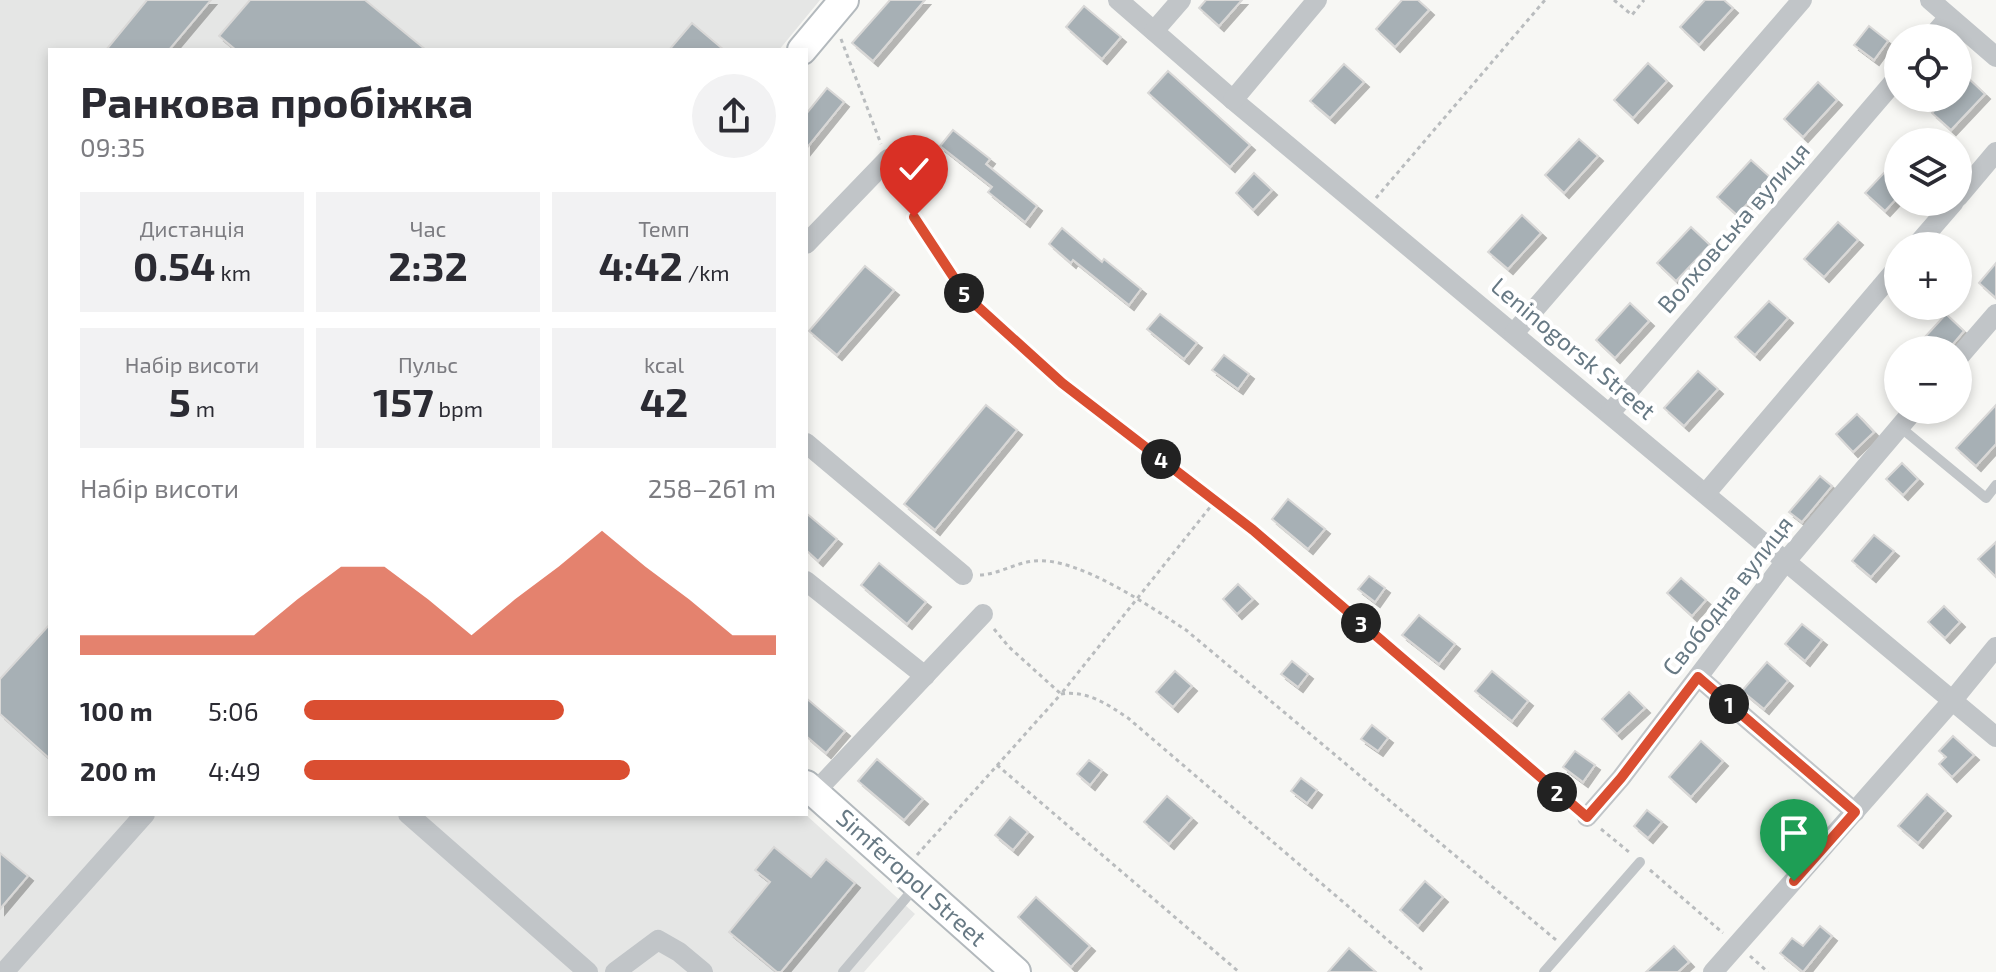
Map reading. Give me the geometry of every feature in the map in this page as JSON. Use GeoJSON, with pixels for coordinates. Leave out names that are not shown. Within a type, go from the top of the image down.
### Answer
{"type":"FeatureCollection","features":[{"type":"Feature","properties":{"kind":"street","name":"Leninogorsk Street"},"geometry":{"type":"LineString","coordinates":[[1118,0],[1365,211],[1996,737]]}},
{"type":"Feature","properties":{"kind":"street"},"geometry":{"type":"LineString","coordinates":[[1154,31],[1181,0]]}},
{"type":"Feature","properties":{"kind":"street"},"geometry":{"type":"LineString","coordinates":[[1233,100],[1317,0]]}},
{"type":"Feature","properties":{"kind":"street"},"geometry":{"type":"LineString","coordinates":[[1514,333],[1802,0]]}},
{"type":"Feature","properties":{"kind":"street"},"geometry":{"type":"LineString","coordinates":[[1930,0],[1996,57]]}},
{"type":"Feature","properties":{"kind":"street"},"geometry":{"type":"LineString","coordinates":[[804,48],[838,7]]}},
{"type":"Feature","properties":{"kind":"street"},"geometry":{"type":"LineString","coordinates":[[1943,24],[1949,17]]}},
{"type":"Feature","properties":{"kind":"street","name":"Волховська вулиця"},"geometry":{"type":"LineString","coordinates":[[1610,413],[1884,93]]}},
{"type":"Feature","properties":{"kind":"street"},"geometry":{"type":"LineString","coordinates":[[1972,180],[1996,152]]}},
{"type":"Feature","properties":{"kind":"street"},"geometry":{"type":"LineString","coordinates":[[808,242],[888,159]]}},
{"type":"Feature","properties":{"kind":"street"},"geometry":{"type":"LineString","coordinates":[[1928,232],[1942,216]]}},
{"type":"Feature","properties":{"kind":"street"},"geometry":{"type":"LineString","coordinates":[[1706,493],[1884,283]]}},
{"type":"Feature","properties":{"kind":"street"},"geometry":{"type":"LineString","coordinates":[[1972,342],[1996,314]]}},
{"type":"Feature","properties":{"kind":"street","name":"Свободна вулиця"},"geometry":{"type":"LineString","coordinates":[[1587,817],[1621,778],[1786,561],[1902,424]]}},
{"type":"Feature","properties":{"kind":"street"},"geometry":{"type":"LineString","coordinates":[[808,445],[963,575]]}},
{"type":"Feature","properties":{"kind":"street"},"geometry":{"type":"LineString","coordinates":[[808,583],[925,676]]}},
{"type":"Feature","properties":{"kind":"street"},"geometry":{"type":"LineString","coordinates":[[810,789],[983,614]]}},
{"type":"Feature","properties":{"kind":"street"},"geometry":{"type":"LineString","coordinates":[[1713,972],[1996,647]]}},
{"type":"Feature","properties":{"kind":"street"},"geometry":{"type":"LineString","coordinates":[[1698,677],[1855,812]]}},
{"type":"Feature","properties":{"kind":"street","name":"Simferopol Street"},"geometry":{"type":"LineString","coordinates":[[810,789],[1016,972]]}},
{"type":"Feature","properties":{"kind":"street"},"geometry":{"type":"LineString","coordinates":[[4,972],[143,816]]}},
{"type":"Feature","properties":{"kind":"street"},"geometry":{"type":"LineString","coordinates":[[410,816],[588,972]]}},
{"type":"Feature","properties":{"kind":"street"},"geometry":{"type":"LineString","coordinates":[[615,972],[658,940],[703,972]]}},
{"type":"Feature","properties":{"kind":"lane"},"geometry":{"type":"LineString","coordinates":[[1900,427],[1986,498],[1996,485]]}},
{"type":"Feature","properties":{"kind":"lane"},"geometry":{"type":"LineString","coordinates":[[1544,972],[1640,862]]}},
{"type":"Feature","properties":{"kind":"lane"},"geometry":{"type":"LineString","coordinates":[[843,972],[910,878]]}},
{"type":"Feature","properties":{"kind":"path"},"geometry":{"type":"LineString","coordinates":[[1365,211],[1545,0]]}},
{"type":"Feature","properties":{"kind":"path"},"geometry":{"type":"LineString","coordinates":[[1614,0],[1632,15],[1644,0]]}},
{"type":"Feature","properties":{"kind":"path"},"geometry":{"type":"LineString","coordinates":[[838,7],[888,159],[914,217],[966,296],[1062,383],[1253,530],[1768,972]]}},
{"type":"Feature","properties":{"kind":"path"},"geometry":{"type":"LineString","coordinates":[[910,878],[997,765],[1061,694],[1215,501]]}},
{"type":"Feature","properties":{"kind":"path"},"geometry":{"type":"LineString","coordinates":[[963,575],[992,574],[1038,560],[1101,579],[1137,598],[1186,630],[1565,948]]}},
{"type":"Feature","properties":{"kind":"path"},"geometry":{"type":"LineString","coordinates":[[983,614],[1009,647],[1061,694]]}},
{"type":"Feature","properties":{"kind":"path"},"geometry":{"type":"LineString","coordinates":[[1061,694],[1075,692],[1101,701],[1128,718],[1425,972]]}},
{"type":"Feature","properties":{"kind":"path"},"geometry":{"type":"LineString","coordinates":[[997,765],[1239,972]]}},
{"type":"Feature","properties":{"kind":"shaded area"},"geometry":{"type":"Polygon","coordinates":[[[0,0],[820,0],[781,48],[48,48],[48,816],[807,816],[915,914],[864,972],[0,972],[0,0]]]}},
{"type":"Feature","properties":{"kind":"building"},"geometry":{"type":"Polygon","coordinates":[[[147,0],[211,0],[171,48],[108,48],[147,0]]]}},
{"type":"Feature","properties":{"kind":"building"},"geometry":{"type":"Polygon","coordinates":[[[250,0],[365,0],[424,48],[234,48],[219,36],[250,0]]]}},
{"type":"Feature","properties":{"kind":"building"},"geometry":{"type":"Polygon","coordinates":[[[890,0],[925,0],[873,61],[852,43],[890,0]]]}},
{"type":"Feature","properties":{"kind":"building"},"geometry":{"type":"Polygon","coordinates":[[[1206,0],[1242,0],[1219,26],[1199,8],[1206,0]]]}},
{"type":"Feature","properties":{"kind":"building"},"geometry":{"type":"Polygon","coordinates":[[[1402,0],[1418,0],[1429,10],[1395,47],[1376,29],[1402,0]]]}},
{"type":"Feature","properties":{"kind":"building"},"geometry":{"type":"Polygon","coordinates":[[[1705,0],[1724,0],[1733,8],[1699,45],[1680,27],[1705,0]]]}},
{"type":"Feature","properties":{"kind":"building"},"geometry":{"type":"Polygon","coordinates":[[[1084,6],[1121,37],[1102,59],[1066,27],[1084,6]]]}},
{"type":"Feature","properties":{"kind":"building"},"geometry":{"type":"Polygon","coordinates":[[[692,23],[722,48],[671,48],[692,23]]]}},
{"type":"Feature","properties":{"kind":"building"},"geometry":{"type":"Polygon","coordinates":[[[1869,26],[1884,38],[1884,46],[1874,60],[1854,45],[1869,26]]]}},
{"type":"Feature","properties":{"kind":"building"},"geometry":{"type":"Polygon","coordinates":[[[1648,63],[1667,81],[1633,118],[1614,100],[1648,63]]]}},
{"type":"Feature","properties":{"kind":"building"},"geometry":{"type":"Polygon","coordinates":[[[1344,64],[1364,82],[1330,118],[1310,101],[1344,64]]]}},
{"type":"Feature","properties":{"kind":"building"},"geometry":{"type":"Polygon","coordinates":[[[1168,71],[1250,145],[1230,167],[1148,93],[1168,71]]]}},
{"type":"Feature","properties":{"kind":"building"},"geometry":{"type":"Polygon","coordinates":[[[1818,82],[1837,100],[1803,137],[1784,119],[1818,82]]]}},
{"type":"Feature","properties":{"kind":"building"},"geometry":{"type":"Polygon","coordinates":[[[1972,82],[1985,94],[1972,108],[1972,82]]]}},
{"type":"Feature","properties":{"kind":"building"},"geometry":{"type":"Polygon","coordinates":[[[827,88],[844,102],[808,147],[808,112],[827,88]]]}},
{"type":"Feature","properties":{"kind":"building"},"geometry":{"type":"Polygon","coordinates":[[[1968,112],[1953,128],[1949,128],[1932,113],[1968,112]]]}},
{"type":"Feature","properties":{"kind":"building"},"geometry":{"type":"Polygon","coordinates":[[[953,130],[990,159],[986,164],[1037,206],[1025,222],[988,192],[992,187],[940,146],[953,130]]]}},
{"type":"Feature","properties":{"kind":"building"},"geometry":{"type":"Polygon","coordinates":[[[1579,139],[1598,156],[1564,193],[1545,175],[1579,139]]]}},
{"type":"Feature","properties":{"kind":"building"},"geometry":{"type":"Polygon","coordinates":[[[1751,160],[1771,178],[1737,215],[1717,197],[1751,160]]]}},
{"type":"Feature","properties":{"kind":"building"},"geometry":{"type":"Polygon","coordinates":[[[1254,173],[1272,190],[1253,210],[1236,193],[1254,173]]]}},
{"type":"Feature","properties":{"kind":"building"},"geometry":{"type":"Polygon","coordinates":[[[1884,173],[1884,210],[1865,193],[1884,173]]]}},
{"type":"Feature","properties":{"kind":"building"},"geometry":{"type":"Polygon","coordinates":[[[1522,215],[1541,233],[1508,269],[1488,252],[1522,215]]]}},
{"type":"Feature","properties":{"kind":"building"},"geometry":{"type":"Polygon","coordinates":[[[1838,222],[1858,240],[1824,277],[1804,259],[1838,222]]]}},
{"type":"Feature","properties":{"kind":"building"},"geometry":{"type":"Polygon","coordinates":[[[1691,227],[1710,245],[1676,281],[1657,263],[1691,227]]]}},
{"type":"Feature","properties":{"kind":"building"},"geometry":{"type":"Polygon","coordinates":[[[1062,228],[1102,262],[1104,259],[1141,289],[1129,305],[1049,244],[1062,228]]]}},
{"type":"Feature","properties":{"kind":"building"},"geometry":{"type":"Polygon","coordinates":[[[1996,263],[1996,298],[1979,283],[1996,263]]]}},
{"type":"Feature","properties":{"kind":"building"},"geometry":{"type":"Polygon","coordinates":[[[865,266],[894,290],[837,355],[809,331],[865,266]]]}},
{"type":"Feature","properties":{"kind":"building"},"geometry":{"type":"Polygon","coordinates":[[[1769,301],[1788,318],[1755,355],[1735,337],[1769,301]]]}},
{"type":"Feature","properties":{"kind":"building"},"geometry":{"type":"Polygon","coordinates":[[[1630,303],[1649,321],[1615,358],[1596,340],[1630,303]]]}},
{"type":"Feature","properties":{"kind":"building"},"geometry":{"type":"Polygon","coordinates":[[[1160,314],[1197,343],[1184,359],[1147,329],[1160,314]]]}},
{"type":"Feature","properties":{"kind":"building"},"geometry":{"type":"Polygon","coordinates":[[[1940,320],[1952,320],[1964,331],[1960,336],[1926,336],[1940,320]]]}},
{"type":"Feature","properties":{"kind":"building"},"geometry":{"type":"Polygon","coordinates":[[[1224,355],[1249,374],[1238,389],[1212,370],[1224,355]]]}},
{"type":"Feature","properties":{"kind":"building"},"geometry":{"type":"Polygon","coordinates":[[[1698,371],[1718,389],[1684,426],[1664,408],[1698,371]]]}},
{"type":"Feature","properties":{"kind":"building"},"geometry":{"type":"Polygon","coordinates":[[[986,405],[1017,430],[935,530],[904,504],[986,405]]]}},
{"type":"Feature","properties":{"kind":"building"},"geometry":{"type":"Polygon","coordinates":[[[1996,405],[1996,444],[1976,466],[1956,448],[1996,405]]]}},
{"type":"Feature","properties":{"kind":"building"},"geometry":{"type":"Polygon","coordinates":[[[1857,414],[1874,432],[1853,452],[1836,434],[1857,414]]]}},
{"type":"Feature","properties":{"kind":"building"},"geometry":{"type":"Polygon","coordinates":[[[1902,463],[1918,479],[1903,495],[1886,479],[1902,463]]]}},
{"type":"Feature","properties":{"kind":"building"},"geometry":{"type":"Polygon","coordinates":[[[1820,476],[1832,486],[1802,522],[1789,512],[1820,476]]]}},
{"type":"Feature","properties":{"kind":"building"},"geometry":{"type":"Polygon","coordinates":[[[1288,499],[1325,529],[1308,549],[1272,519],[1288,499]]]}},
{"type":"Feature","properties":{"kind":"building"},"geometry":{"type":"Polygon","coordinates":[[[808,515],[837,539],[818,561],[808,552],[808,515]]]}},
{"type":"Feature","properties":{"kind":"building"},"geometry":{"type":"Polygon","coordinates":[[[1874,535],[1894,551],[1871,577],[1852,561],[1874,535]]]}},
{"type":"Feature","properties":{"kind":"building"},"geometry":{"type":"Polygon","coordinates":[[[1996,542],[1996,577],[1978,559],[1996,542]]]}},
{"type":"Feature","properties":{"kind":"building"},"geometry":{"type":"Polygon","coordinates":[[[879,563],[926,602],[907,624],[861,585],[879,563]]]}},
{"type":"Feature","properties":{"kind":"building"},"geometry":{"type":"Polygon","coordinates":[[[1369,576],[1385,588],[1375,602],[1358,589],[1369,576]]]}},
{"type":"Feature","properties":{"kind":"building"},"geometry":{"type":"Polygon","coordinates":[[[1681,578],[1706,600],[1692,616],[1667,593],[1681,578]]]}},
{"type":"Feature","properties":{"kind":"building"},"geometry":{"type":"Polygon","coordinates":[[[1238,584],[1253,599],[1237,614],[1223,599],[1238,584]]]}},
{"type":"Feature","properties":{"kind":"building"},"geometry":{"type":"Polygon","coordinates":[[[1944,606],[1960,622],[1945,638],[1928,622],[1944,606]]]}},
{"type":"Feature","properties":{"kind":"building"},"geometry":{"type":"Polygon","coordinates":[[[1419,615],[1455,644],[1439,664],[1402,635],[1419,615]]]}},
{"type":"Feature","properties":{"kind":"building"},"geometry":{"type":"Polygon","coordinates":[[[1802,624],[1822,640],[1805,661],[1785,644],[1802,624]]]}},
{"type":"Feature","properties":{"kind":"building"},"geometry":{"type":"Polygon","coordinates":[[[48,626],[48,757],[0,714],[0,679],[48,626]]]}},
{"type":"Feature","properties":{"kind":"building"},"geometry":{"type":"Polygon","coordinates":[[[1292,661],[1308,674],[1298,687],[1281,674],[1292,661]]]}},
{"type":"Feature","properties":{"kind":"building"},"geometry":{"type":"Polygon","coordinates":[[[1767,662],[1788,681],[1764,709],[1742,691],[1767,662]]]}},
{"type":"Feature","properties":{"kind":"building"},"geometry":{"type":"Polygon","coordinates":[[[1175,671],[1192,686],[1173,707],[1156,692],[1175,671]]]}},
{"type":"Feature","properties":{"kind":"building"},"geometry":{"type":"Polygon","coordinates":[[[1492,671],[1528,701],[1512,721],[1475,691],[1492,671]]]}},
{"type":"Feature","properties":{"kind":"building"},"geometry":{"type":"Polygon","coordinates":[[[1629,692],[1645,708],[1617,734],[1602,719],[1629,692]]]}},
{"type":"Feature","properties":{"kind":"building"},"geometry":{"type":"Polygon","coordinates":[[[808,700],[845,731],[826,753],[808,738],[808,700]]]}},
{"type":"Feature","properties":{"kind":"building"},"geometry":{"type":"Polygon","coordinates":[[[1372,725],[1388,738],[1378,751],[1361,739],[1372,725]]]}},
{"type":"Feature","properties":{"kind":"building"},"geometry":{"type":"Polygon","coordinates":[[[1953,736],[1974,755],[1952,777],[1939,764],[1946,757],[1939,751],[1953,736]]]}},
{"type":"Feature","properties":{"kind":"building"},"geometry":{"type":"Polygon","coordinates":[[[1701,741],[1723,761],[1691,797],[1669,777],[1701,741]]]}},
{"type":"Feature","properties":{"kind":"building"},"geometry":{"type":"Polygon","coordinates":[[[1575,751],[1595,765],[1583,782],[1563,767],[1575,751]]]}},
{"type":"Feature","properties":{"kind":"building"},"geometry":{"type":"Polygon","coordinates":[[[877,759],[923,799],[904,820],[858,781],[877,759]]]}},
{"type":"Feature","properties":{"kind":"building"},"geometry":{"type":"Polygon","coordinates":[[[1089,760],[1102,770],[1090,785],[1077,774],[1089,760]]]}},
{"type":"Feature","properties":{"kind":"building"},"geometry":{"type":"Polygon","coordinates":[[[1301,778],[1317,790],[1307,803],[1291,791],[1301,778]]]}},
{"type":"Feature","properties":{"kind":"building"},"geometry":{"type":"Polygon","coordinates":[[[1927,794],[1946,811],[1918,843],[1898,826],[1927,794]]]}},
{"type":"Feature","properties":{"kind":"building"},"geometry":{"type":"Polygon","coordinates":[[[1167,796],[1192,818],[1169,844],[1144,822],[1167,796]]]}},
{"type":"Feature","properties":{"kind":"building"},"geometry":{"type":"Polygon","coordinates":[[[1647,810],[1662,822],[1648,838],[1634,826],[1647,810]]]}},
{"type":"Feature","properties":{"kind":"building"},"geometry":{"type":"Polygon","coordinates":[[[1010,817],[1028,832],[1013,850],[995,835],[1010,817]]]}},
{"type":"Feature","properties":{"kind":"building"},"geometry":{"type":"Polygon","coordinates":[[[774,847],[811,877],[826,859],[855,883],[781,972],[777,972],[729,932],[770,882],[755,870],[774,847]]]}},
{"type":"Feature","properties":{"kind":"building"},"geometry":{"type":"Polygon","coordinates":[[[0,853],[28,876],[0,909],[0,853]]]}},
{"type":"Feature","properties":{"kind":"building"},"geometry":{"type":"Polygon","coordinates":[[[1425,881],[1443,897],[1418,926],[1400,910],[1425,881]]]}},
{"type":"Feature","properties":{"kind":"building"},"geometry":{"type":"Polygon","coordinates":[[[1036,897],[1090,946],[1071,967],[1018,917],[1036,897]]]}},
{"type":"Feature","properties":{"kind":"building"},"geometry":{"type":"Polygon","coordinates":[[[1820,926],[1832,936],[1803,972],[1780,953],[1792,938],[1803,946],[1820,926]]]}},
{"type":"Feature","properties":{"kind":"building"},"geometry":{"type":"Polygon","coordinates":[[[1674,946],[1689,962],[1678,972],[1646,972],[1674,946]]]}},
{"type":"Feature","properties":{"kind":"building"},"geometry":{"type":"Polygon","coordinates":[[[1349,948],[1376,972],[1328,972],[1349,948]]]}},
{"type":"Feature","properties":{"kind":"route"},"geometry":{"type":"LineString","coordinates":[[914,217],[966,296],[1062,383],[1253,530],[1587,817],[1621,778],[1698,677],[1855,812],[1794,881]]}}]}
